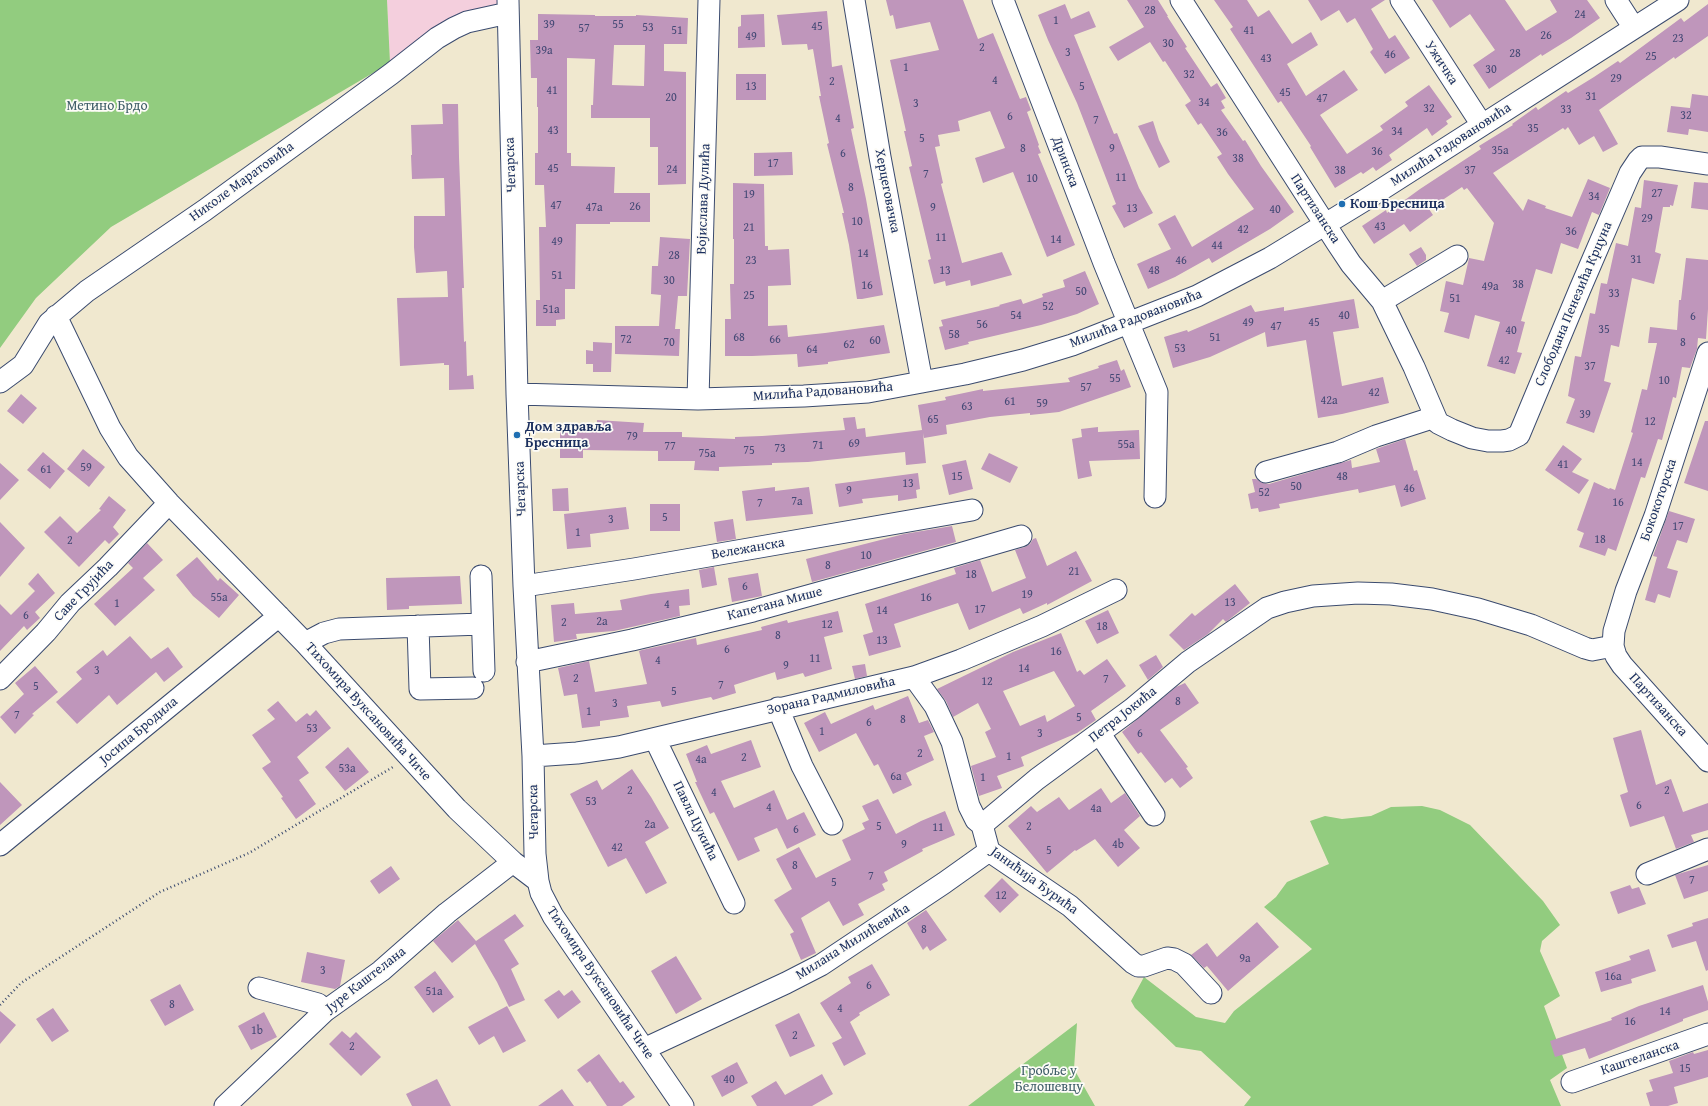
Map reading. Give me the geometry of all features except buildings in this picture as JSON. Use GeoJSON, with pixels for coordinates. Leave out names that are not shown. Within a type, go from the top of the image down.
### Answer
{"type":"FeatureCollection","features":[{"type":"Feature","properties":{"kind":"street","name":"Војислава Дулића"},"geometry":{"type":"LineString","coordinates":[[698,399],[709,0]]}},
{"type":"Feature","properties":{"kind":"street","name":"Херцеговачка"},"geometry":{"type":"LineString","coordinates":[[854,0],[880,157],[922,382]]}},
{"type":"Feature","properties":{"kind":"street","name":"Дринска"},"geometry":{"type":"LineString","coordinates":[[1003,0],[1089,223],[1157,392],[1155,498]]}},
{"type":"Feature","properties":{"kind":"street","name":"Партизанска"},"geometry":{"type":"LineString","coordinates":[[1181,0],[1352,264],[1382,301],[1414,367],[1436,420]]}},
{"type":"Feature","properties":{"kind":"street","name":"Ужичка"},"geometry":{"type":"LineString","coordinates":[[1400,0],[1482,125]]}},
{"type":"Feature","properties":{"kind":"street"},"geometry":{"type":"LineString","coordinates":[[1616,0],[1634,28]]}},
{"type":"Feature","properties":{"kind":"street","name":"Милића Радовановића"},"geometry":{"type":"LineString","coordinates":[[517,394],[698,399],[804,396],[868,392],[965,374],[1023,360],[1072,344],[1174,306],[1219,286],[1270,258],[1325,223],[1365,200],[1678,0]]}},
{"type":"Feature","properties":{"kind":"street","name":"Николе Маратовића"},"geometry":{"type":"LineString","coordinates":[[0,382],[23,365],[43,332],[56,316],[87,291],[205,210],[391,74],[437,38],[467,22],[508,6]]}},
{"type":"Feature","properties":{"kind":"street","name":"Чегарска"},"geometry":{"type":"LineString","coordinates":[[508,6],[517,394],[527,662],[533,756],[535,854],[538,881]]}},
{"type":"Feature","properties":{"kind":"street","name":"Слободана Пенезића Крцуна"},"geometry":{"type":"LineString","coordinates":[[1436,420],[1452,430],[1488,441],[1510,440],[1520,435],[1580,289],[1634,166],[1642,157],[1686,159],[1708,164]]}},
{"type":"Feature","properties":{"kind":"street"},"geometry":{"type":"LineString","coordinates":[[1382,301],[1457,256]]}},
{"type":"Feature","properties":{"kind":"street","name":"Тихомира Вуксановића Чиче"},"geometry":{"type":"LineString","coordinates":[[56,316],[119,445],[136,467],[305,643],[458,809],[513,862],[538,881],[541,893],[553,916],[683,1106]]}},
{"type":"Feature","properties":{"kind":"street","name":"Бококоторска"},"geometry":{"type":"LineString","coordinates":[[1613,646],[1614,632],[1626,591],[1655,516],[1708,353]]}},
{"type":"Feature","properties":{"kind":"street"},"geometry":{"type":"LineString","coordinates":[[1266,472],[1338,452],[1376,436],[1436,420]]}},
{"type":"Feature","properties":{"kind":"street","name":"Саве Грујића"},"geometry":{"type":"LineString","coordinates":[[0,680],[46,632],[70,603],[108,567],[169,503]]}},
{"type":"Feature","properties":{"kind":"street","name":"Вележанска"},"geometry":{"type":"LineString","coordinates":[[524,586],[634,569],[972,510]]}},
{"type":"Feature","properties":{"kind":"street","name":"Капетана Мише"},"geometry":{"type":"LineString","coordinates":[[527,662],[632,640],[753,611],[1021,536]]}},
{"type":"Feature","properties":{"kind":"street"},"geometry":{"type":"LineString","coordinates":[[481,576],[484,671]]}},
{"type":"Feature","properties":{"kind":"street","name":"Зорана Радмиловића"},"geometry":{"type":"LineString","coordinates":[[533,756],[595,751],[655,739],[778,708],[914,677],[961,660],[1042,626],[1116,590]]}},
{"type":"Feature","properties":{"kind":"street","name":"Петра Јокића"},"geometry":{"type":"LineString","coordinates":[[982,825],[1037,779],[1100,734],[1188,662],[1267,608],[1285,602],[1320,596],[1358,593],[1403,596],[1454,603],[1507,617],[1531,624],[1592,650],[1613,646]]}},
{"type":"Feature","properties":{"kind":"street","name":"Јосипа Бродила"},"geometry":{"type":"LineString","coordinates":[[0,845],[279,616]]}},
{"type":"Feature","properties":{"kind":"street"},"geometry":{"type":"LineString","coordinates":[[305,643],[324,633],[340,629],[482,624]]}},
{"type":"Feature","properties":{"kind":"street"},"geometry":{"type":"LineString","coordinates":[[418,626],[420,689],[473,688]]}},
{"type":"Feature","properties":{"kind":"street","name":"Партизанска"},"geometry":{"type":"LineString","coordinates":[[1613,646],[1616,656],[1622,665],[1708,761]]}},
{"type":"Feature","properties":{"kind":"street","name":"Јанићија Ђурића"},"geometry":{"type":"LineString","coordinates":[[914,677],[935,706],[944,723],[958,760],[969,806],[976,820],[982,825],[989,851],[1070,906],[1133,963],[1138,966],[1144,966],[1167,958],[1174,959],[1184,964],[1211,993]]}},
{"type":"Feature","properties":{"kind":"street"},"geometry":{"type":"LineString","coordinates":[[778,708],[802,766],[832,824]]}},
{"type":"Feature","properties":{"kind":"street"},"geometry":{"type":"LineString","coordinates":[[1100,734],[1154,815]]}},
{"type":"Feature","properties":{"kind":"street","name":"Павла Цукића"},"geometry":{"type":"LineString","coordinates":[[655,739],[734,903]]}},
{"type":"Feature","properties":{"kind":"street"},"geometry":{"type":"LineString","coordinates":[[1647,874],[1708,849]]}},
{"type":"Feature","properties":{"kind":"street","name":"Милана Милићевића"},"geometry":{"type":"LineString","coordinates":[[644,1049],[786,983],[821,965],[989,851]]}},
{"type":"Feature","properties":{"kind":"street","name":"Јуре Каштелана"},"geometry":{"type":"LineString","coordinates":[[225,1106],[325,1011],[381,971],[447,913],[513,862]]}},
{"type":"Feature","properties":{"kind":"street"},"geometry":{"type":"LineString","coordinates":[[259,988],[318,1004],[325,1011]]}},
{"type":"Feature","properties":{"kind":"street","name":"Каштеланска"},"geometry":{"type":"LineString","coordinates":[[1572,1082],[1708,1034]]}},
{"type":"Feature","properties":{"kind":"path"},"geometry":{"type":"LineString","coordinates":[[0,1005],[21,983],[160,892],[249,853],[409,757]]}},
{"type":"Feature","properties":{"kind":"shaded area"},"geometry":{"type":"Polygon","coordinates":[[[387,0],[498,0],[498,2],[492,7],[390,63],[387,0]]]}},
{"type":"Feature","properties":{"kind":"green space","name":"Метино Брдо"},"geometry":{"type":"Polygon","coordinates":[[[0,0],[387,0],[390,63],[111,227],[36,298],[0,348],[0,0]]]}},
{"type":"Feature","properties":{"kind":"green space"},"geometry":{"type":"Polygon","coordinates":[[[1422,806],[1440,810],[1470,825],[1543,901],[1560,925],[1542,941],[1540,951],[1560,996],[1544,1006],[1567,1068],[1550,1080],[1561,1106],[1244,1106],[1251,1097],[1201,1051],[1176,1047],[1135,1008],[1131,1001],[1144,977],[1196,1017],[1225,1023],[1234,1011],[1312,949],[1264,907],[1276,897],[1287,882],[1329,864],[1310,821],[1325,816],[1342,819],[1371,816],[1391,807],[1422,806]]]}},
{"type":"Feature","properties":{"kind":"green space","name":"Гробље у Белошевцу"},"geometry":{"type":"Polygon","coordinates":[[[1077,1023],[1074,1069],[1095,1106],[968,1106],[1077,1023]]]}},
{"type":"Feature","properties":{"kind":"place","name":"Кош Бресница"},"geometry":{"type":"Point","coordinates":[1342,204]}},
{"type":"Feature","properties":{"kind":"place","name":"Дом здравља Бресница"},"geometry":{"type":"Point","coordinates":[517,435]}}]}
